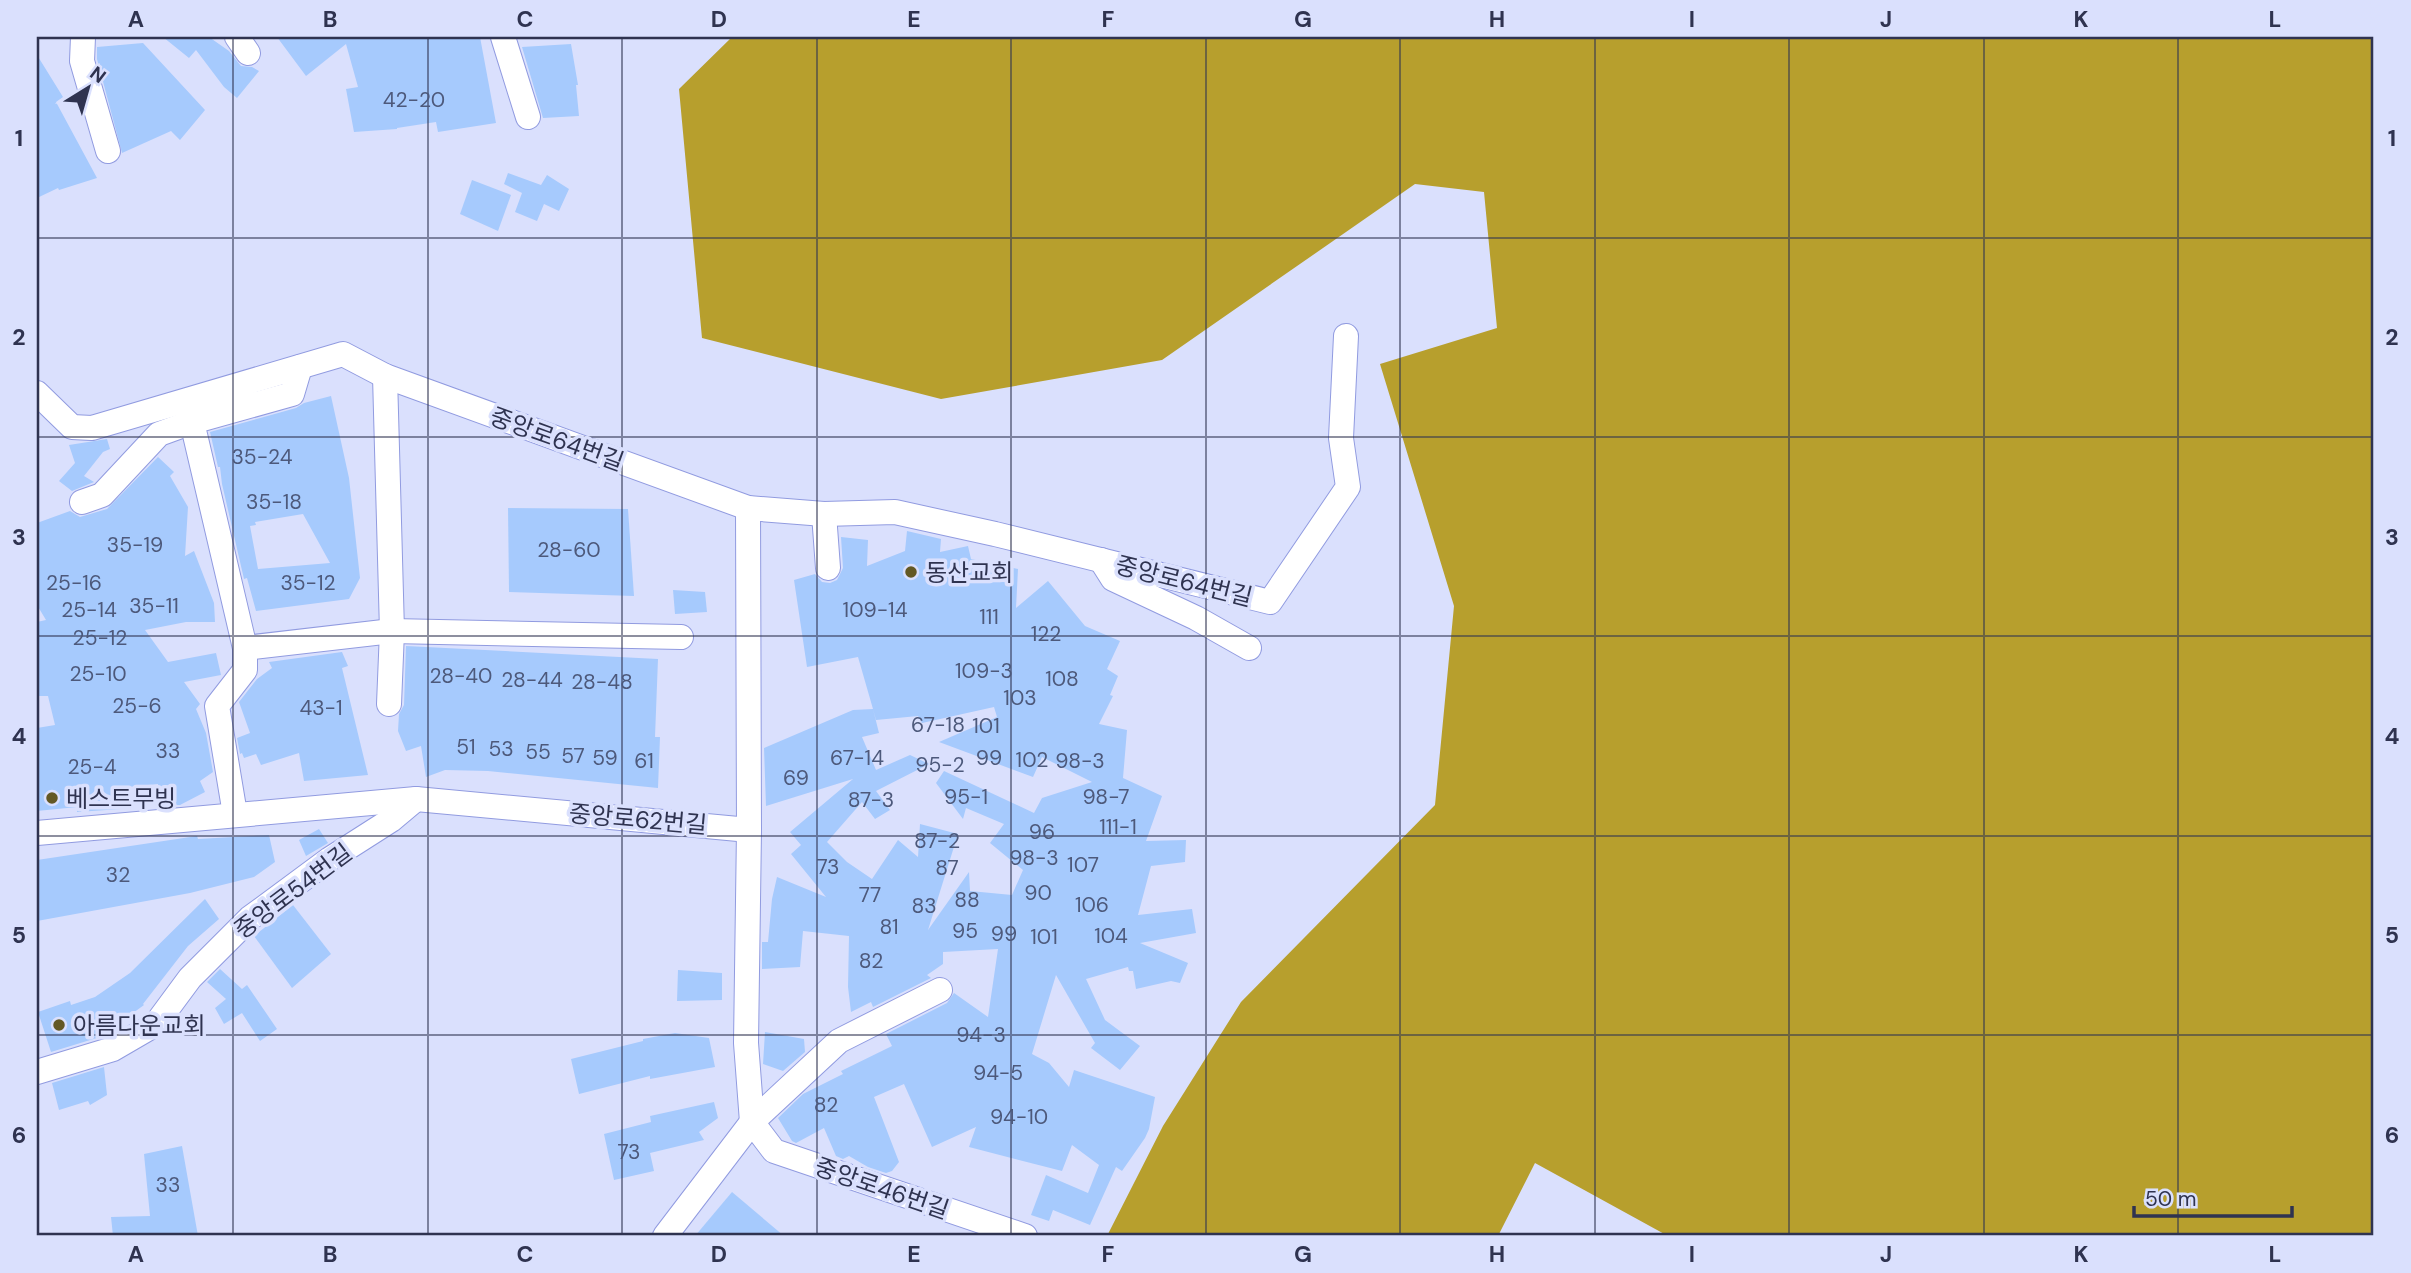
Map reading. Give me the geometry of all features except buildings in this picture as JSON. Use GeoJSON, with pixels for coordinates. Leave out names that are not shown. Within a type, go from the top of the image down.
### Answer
{"type":"FeatureCollection","features":[{"type":"Feature","properties":{"kind":"street"},"geometry":{"type":"LineString","coordinates":[[83,37],[82,61],[108,150]]}},
{"type":"Feature","properties":{"kind":"street"},"geometry":{"type":"LineString","coordinates":[[503,37],[528,117]]}},
{"type":"Feature","properties":{"kind":"street","name":"중앙로64번길"},"geometry":{"type":"LineString","coordinates":[[37,393],[72,427],[92,428],[343,354],[384,376],[748,509],[824,514],[895,512],[1270,602],[1348,486],[1341,438],[1346,336]]}},
{"type":"Feature","properties":{"kind":"street"},"geometry":{"type":"LineString","coordinates":[[82,502],[103,495],[159,434],[292,394],[300,367]]}},
{"type":"Feature","properties":{"kind":"street"},"geometry":{"type":"LineString","coordinates":[[384,376],[392,631],[388,704]]}},
{"type":"Feature","properties":{"kind":"street"},"geometry":{"type":"LineString","coordinates":[[192,422],[245,648],[245,670],[217,706],[235,814]]}},
{"type":"Feature","properties":{"kind":"street"},"geometry":{"type":"LineString","coordinates":[[748,509],[749,830],[746,1043],[752,1122]]}},
{"type":"Feature","properties":{"kind":"street"},"geometry":{"type":"LineString","coordinates":[[824,514],[828,568]]}},
{"type":"Feature","properties":{"kind":"street","name":"중앙로64번길"},"geometry":{"type":"LineString","coordinates":[[1100,560],[1112,579],[1196,618],[1249,648]]}},
{"type":"Feature","properties":{"kind":"street"},"geometry":{"type":"LineString","coordinates":[[245,648],[392,631],[681,637]]}},
{"type":"Feature","properties":{"kind":"street","name":"중앙로62번길"},"geometry":{"type":"LineString","coordinates":[[37,833],[416,799],[749,830]]}},
{"type":"Feature","properties":{"kind":"street","name":"중앙로54번길"},"geometry":{"type":"LineString","coordinates":[[37,1072],[113,1049],[156,1024],[190,978],[250,918],[330,859],[391,820],[416,799]]}},
{"type":"Feature","properties":{"kind":"street"},"geometry":{"type":"LineString","coordinates":[[665,1236],[752,1122],[839,1041],[940,990]]}},
{"type":"Feature","properties":{"kind":"street","name":"중앙로46번길"},"geometry":{"type":"LineString","coordinates":[[752,1122],[774,1151],[1025,1236]]}},
{"type":"Feature","properties":{"kind":"shaded area"},"geometry":{"type":"Polygon","coordinates":[[[732,37],[2374,37],[2374,1236],[1668,1236],[1535,1163],[1498,1236],[1101,1236],[1108,1234],[1163,1126],[1241,1002],[1435,805],[1454,606],[1380,364],[1497,328],[1484,192],[1415,184],[1162,360],[941,399],[702,338],[679,89],[732,37]]]}},
{"type":"Feature","properties":{"kind":"place","name":"동산교회"},"geometry":{"type":"Point","coordinates":[911,572]}},
{"type":"Feature","properties":{"kind":"place","name":"베스트무빙"},"geometry":{"type":"Point","coordinates":[52,798]}},
{"type":"Feature","properties":{"kind":"place","name":"아름다운교회"},"geometry":{"type":"Point","coordinates":[59,1025]}}]}
